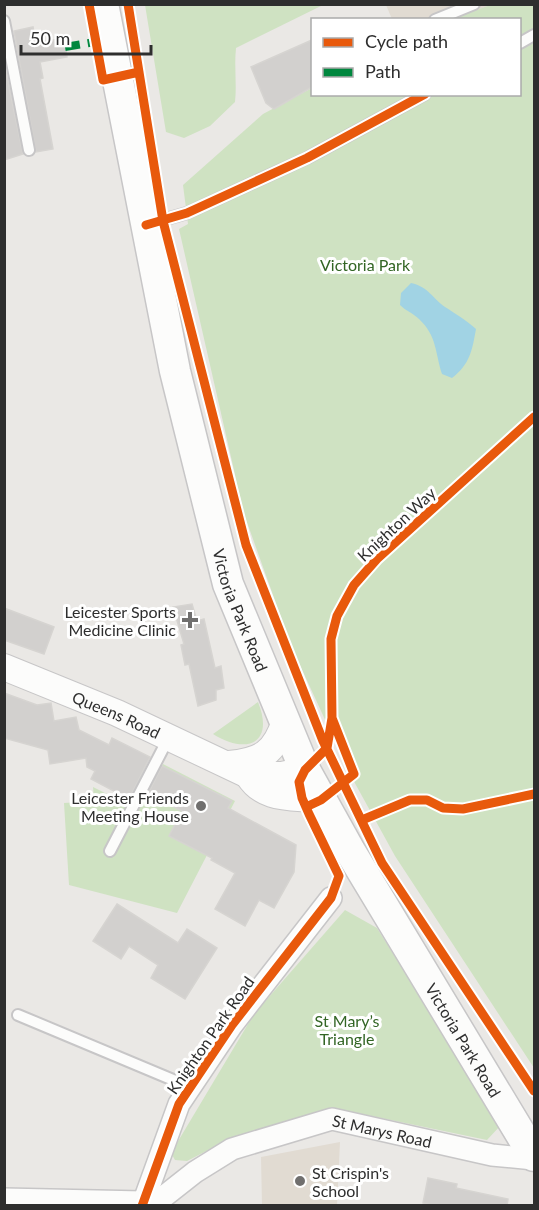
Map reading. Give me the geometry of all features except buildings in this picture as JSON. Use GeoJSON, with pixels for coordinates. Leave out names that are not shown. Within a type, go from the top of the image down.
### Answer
{"type":"FeatureCollection","features":[{"type":"Feature","properties":{"kind":"main road","name":"Victoria Park Road"},"geometry":{"type":"LineString","coordinates":[[103,4],[175,371],[228,584],[305,770],[321,800],[534,1157]]}},
{"type":"Feature","properties":{"kind":"street","name":"Queens Road"},"geometry":{"type":"LineString","coordinates":[[4,667],[169,737],[237,770],[254,786],[274,797],[321,800]]}},
{"type":"Feature","properties":{"kind":"street"},"geometry":{"type":"LineString","coordinates":[[237,770],[264,755],[277,743],[285,721]]}},
{"type":"Feature","properties":{"kind":"street","name":"Queens Road"},"geometry":{"type":"LineString","coordinates":[[237,770],[282,775],[305,770]]}},
{"type":"Feature","properties":{"kind":"street","name":"Knighton Park Road"},"geometry":{"type":"LineString","coordinates":[[143,1204],[179,1104],[232,1025],[331,898]]}},
{"type":"Feature","properties":{"kind":"street","name":"St Marys Road"},"geometry":{"type":"LineString","coordinates":[[143,1204],[162,1198],[195,1172],[232,1149],[332,1119],[492,1155],[534,1157]]}},
{"type":"Feature","properties":{"kind":"street"},"geometry":{"type":"LineString","coordinates":[[4,1199],[143,1204]]}},
{"type":"Feature","properties":{"kind":"lane"},"geometry":{"type":"LineString","coordinates":[[440,18],[474,4]]}},
{"type":"Feature","properties":{"kind":"lane"},"geometry":{"type":"LineString","coordinates":[[4,21],[29,150]]}},
{"type":"Feature","properties":{"kind":"lane"},"geometry":{"type":"LineString","coordinates":[[146,225],[187,213],[307,158],[421,96]]}},
{"type":"Feature","properties":{"kind":"lane"},"geometry":{"type":"LineString","coordinates":[[110,851],[169,737]]}},
{"type":"Feature","properties":{"kind":"lane"},"geometry":{"type":"LineString","coordinates":[[18,1016],[190,1087]]}},
{"type":"Feature","properties":{"kind":"shaded area"},"geometry":{"type":"Polygon","coordinates":[[[386,5],[490,5],[458,18],[392,18],[386,5]]]}},
{"type":"Feature","properties":{"kind":"shaded area","name":"St Crispin's School"},"geometry":{"type":"Polygon","coordinates":[[[340,1142],[337,1205],[262,1205],[261,1157],[340,1142]]]}},
{"type":"Feature","properties":{"kind":"green space"},"geometry":{"type":"Polygon","coordinates":[[[145,4],[323,5],[236,48],[235,102],[210,126],[184,138],[166,132],[145,4]]]}},
{"type":"Feature","properties":{"kind":"green space","name":"Victoria Park"},"geometry":{"type":"Polygon","coordinates":[[[490,5],[534,5],[534,1068],[395,856],[351,776],[292,648],[244,514],[179,229],[188,224],[183,185],[263,114],[311,89],[311,96],[521,96],[521,18],[456,18],[490,5]]]}},
{"type":"Feature","properties":{"kind":"green space"},"geometry":{"type":"Polygon","coordinates":[[[258,702],[263,728],[260,736],[254,742],[236,744],[213,734],[258,702]]]}},
{"type":"Feature","properties":{"kind":"green space"},"geometry":{"type":"Polygon","coordinates":[[[163,764],[235,801],[177,913],[69,885],[64,803],[94,801],[93,787],[139,810],[163,764]]]}},
{"type":"Feature","properties":{"kind":"green space","name":"St Mary’s Triangle"},"geometry":{"type":"Polygon","coordinates":[[[345,910],[377,928],[501,1125],[487,1140],[333,1108],[228,1140],[187,1161],[175,1160],[171,1153],[254,1014],[345,910]]]}},
{"type":"Feature","properties":{"kind":"water"},"geometry":{"type":"Polygon","coordinates":[[[411,283],[426,290],[441,304],[476,329],[469,356],[463,368],[452,378],[442,374],[435,345],[425,325],[400,305],[401,293],[411,283]]]}},
{"type":"Feature","properties":{"kind":"marked path"},"geometry":{"type":"LineString","coordinates":[[65,47],[95,42]]}},
{"type":"Feature","properties":{"kind":"cycle path"},"geometry":{"type":"LineString","coordinates":[[89,4],[103,80],[139,72]]}},
{"type":"Feature","properties":{"kind":"cycle path"},"geometry":{"type":"LineString","coordinates":[[128,4],[163,221],[246,545],[323,741],[382,863],[534,1091]]}},
{"type":"Feature","properties":{"kind":"cycle path"},"geometry":{"type":"LineString","coordinates":[[146,225],[187,213],[307,158],[421,96]]}},
{"type":"Feature","properties":{"kind":"cycle path","name":"Knighton Way"},"geometry":{"type":"LineString","coordinates":[[142,1206],[179,1104],[232,1025],[331,898],[339,876],[302,798],[299,782],[305,770],[327,748],[332,718],[331,639],[337,616],[354,585],[377,559],[534,417]]}},
{"type":"Feature","properties":{"kind":"cycle path"},"geometry":{"type":"LineString","coordinates":[[306,807],[321,800],[354,774],[332,718]]}},
{"type":"Feature","properties":{"kind":"cycle path"},"geometry":{"type":"LineString","coordinates":[[362,820],[410,800],[427,800],[443,808],[463,809],[534,794]]}},
{"type":"Feature","properties":{"kind":"place","name":"Leicester Sports Medicine Clinic"},"geometry":{"type":"Point","coordinates":[190,620]}},
{"type":"Feature","properties":{"kind":"place","name":"Leicester Friends Meeting House"},"geometry":{"type":"Point","coordinates":[201,806]}},
{"type":"Feature","properties":{"kind":"place","name":"St Crispin's School"},"geometry":{"type":"Point","coordinates":[300,1181]}}]}
